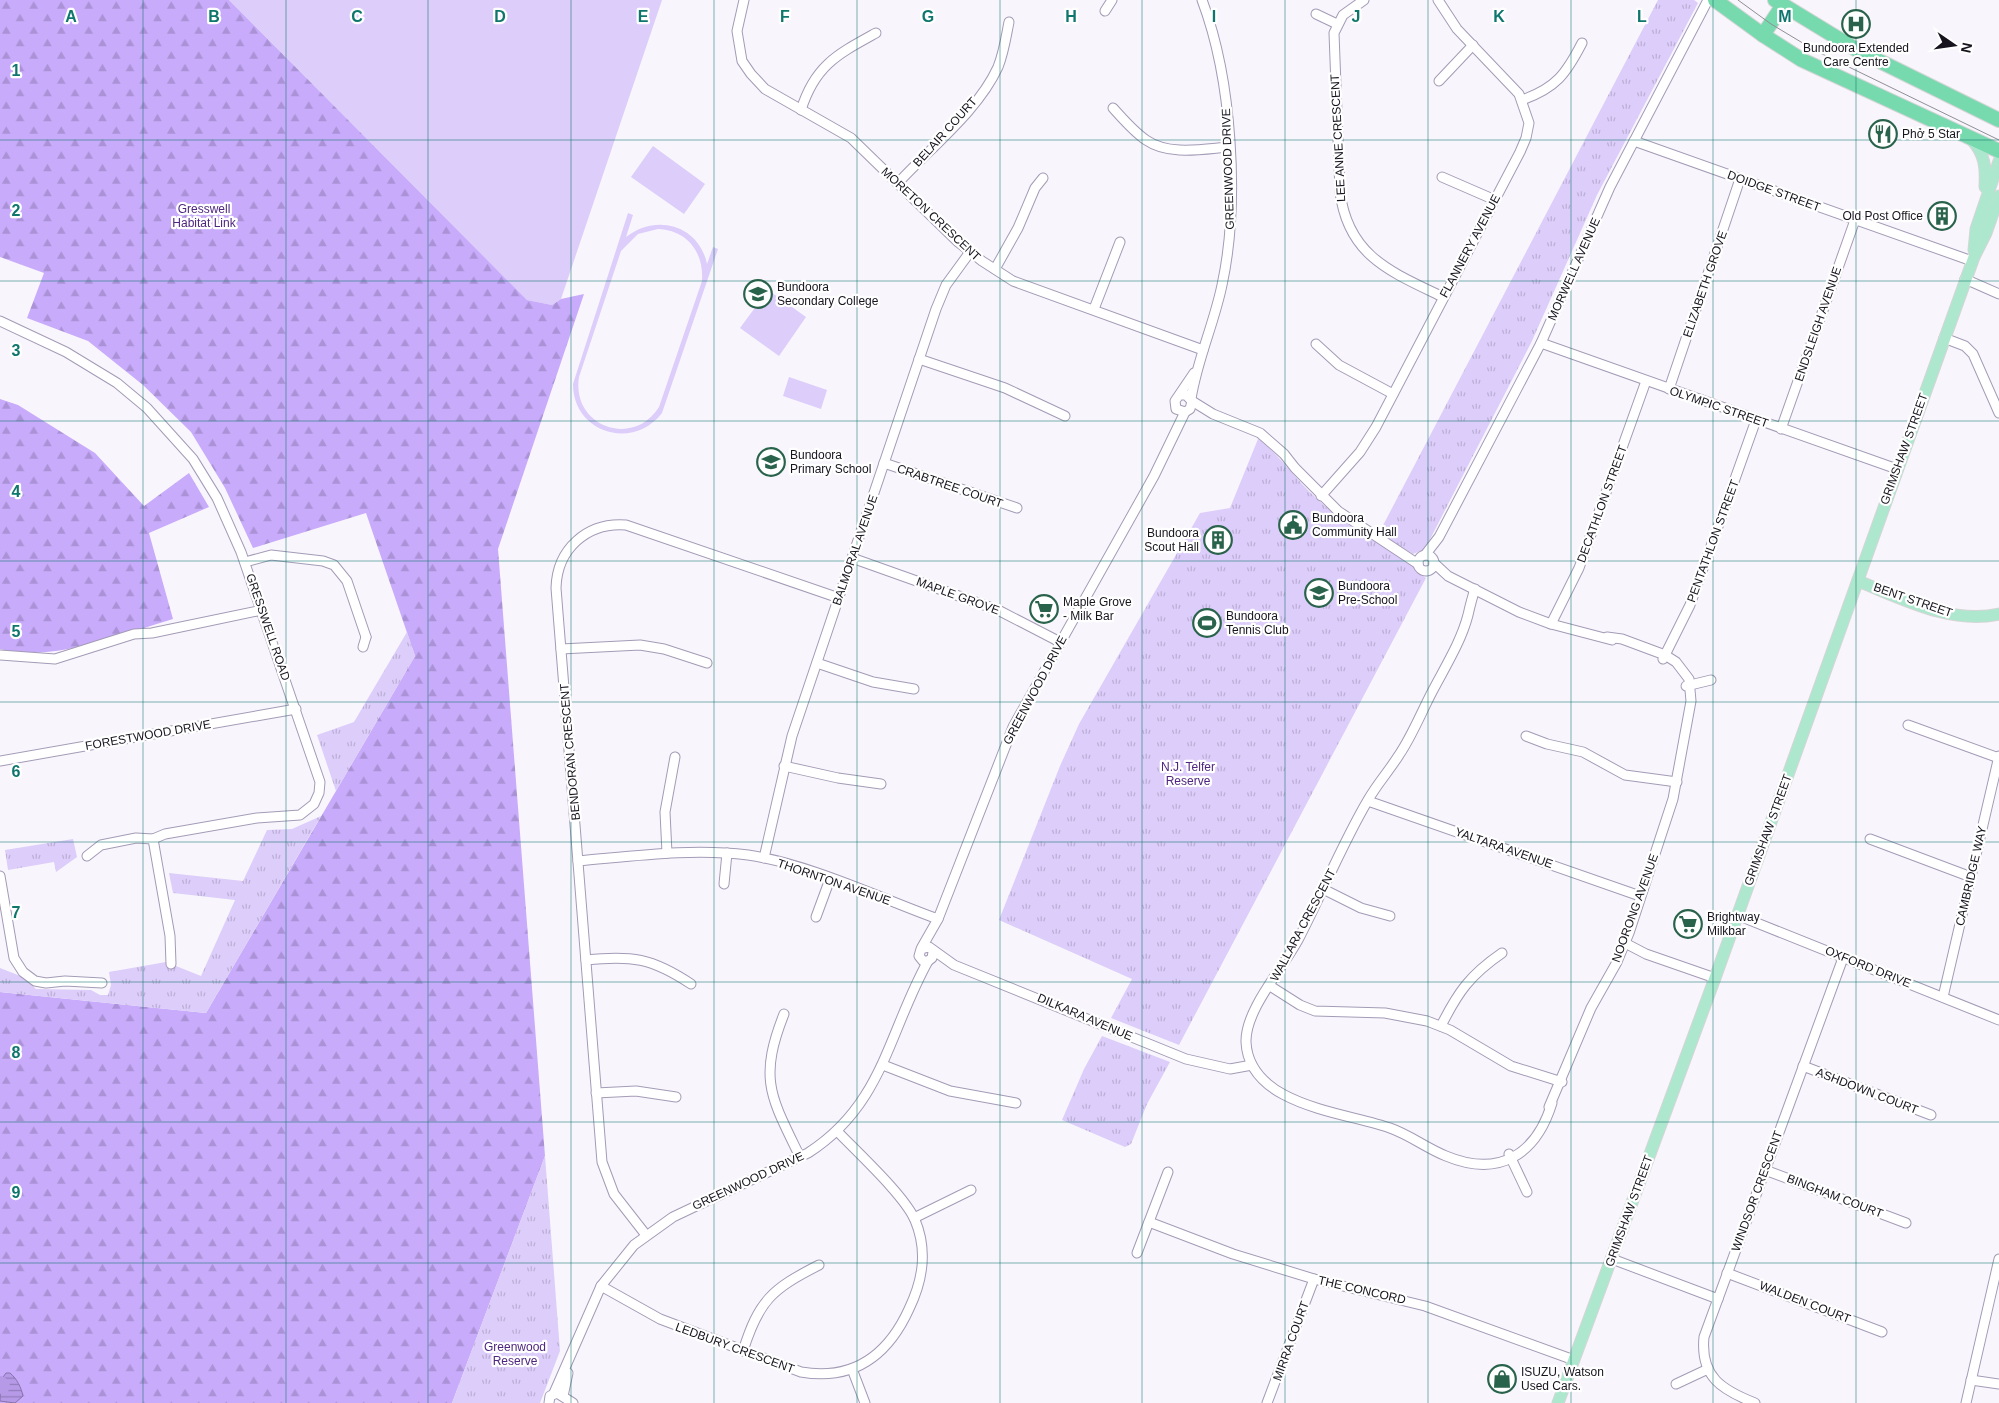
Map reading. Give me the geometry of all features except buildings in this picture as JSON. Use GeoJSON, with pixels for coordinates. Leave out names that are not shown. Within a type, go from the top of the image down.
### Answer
{"type":"FeatureCollection","features":[{"type":"Feature","properties":{"kind":"highway"},"geometry":{"type":"LineString","coordinates":[[1715,0],[1763,36],[1810,64],[1999,151]]}},
{"type":"Feature","properties":{"kind":"highway"},"geometry":{"type":"LineString","coordinates":[[1763,36],[1779,3],[1857,50],[1999,120]]}},
{"type":"Feature","properties":{"kind":"main road"},"geometry":{"type":"LineString","coordinates":[[1969,138],[1980,149],[1984,158],[1985,199]]}},
{"type":"Feature","properties":{"kind":"main road","name":"GRIMSHAW STREET"},"geometry":{"type":"LineString","coordinates":[[1973,259],[1976,229],[1999,160]]}},
{"type":"Feature","properties":{"kind":"main road","name":"GRIMSHAW STREET"},"geometry":{"type":"LineString","coordinates":[[1558,1403],[1715,978],[1965,280],[1999,196]]}},
{"type":"Feature","properties":{"kind":"main road","name":"BENT STREET"},"geometry":{"type":"LineString","coordinates":[[1858,581],[1955,616],[1977,617],[1999,614]]}},
{"type":"Feature","properties":{"kind":"street","name":"MORETON CRESCENT"},"geometry":{"type":"LineString","coordinates":[[744,0],[737,31],[742,61],[751,74],[765,89],[851,138],[970,252],[1013,281],[1203,350]]}},
{"type":"Feature","properties":{"kind":"street"},"geometry":{"type":"LineString","coordinates":[[1105,11],[1112,0]]}},
{"type":"Feature","properties":{"kind":"street","name":"GREENWOOD DRIVE"},"geometry":{"type":"LineString","coordinates":[[1183,411],[1175,401],[1181,395],[1197,367],[1219,300],[1229,246],[1231,205],[1229,147],[1220,61],[1202,0]]}},
{"type":"Feature","properties":{"kind":"street"},"geometry":{"type":"LineString","coordinates":[[1316,14],[1337,24],[1348,10],[1364,0]]}},
{"type":"Feature","properties":{"kind":"street","name":"FLANNERY AVENUE"},"geometry":{"type":"LineString","coordinates":[[1321,496],[1360,452],[1393,394],[1526,138],[1529,123],[1522,100],[1517,91],[1457,29],[1438,0]]}},
{"type":"Feature","properties":{"kind":"street","name":"MORWELL AVENUE"},"geometry":{"type":"LineString","coordinates":[[1427,561],[1541,343],[1610,187],[1708,0]]}},
{"type":"Feature","properties":{"kind":"street","name":"BELAIR COURT"},"geometry":{"type":"LineString","coordinates":[[898,183],[963,116],[993,75],[1002,55],[1009,22]]}},
{"type":"Feature","properties":{"kind":"street","name":"LEE ANNE CRESCENT"},"geometry":{"type":"LineString","coordinates":[[1337,24],[1334,44],[1340,192],[1347,224],[1361,246],[1375,261],[1443,297]]}},
{"type":"Feature","properties":{"kind":"street"},"geometry":{"type":"LineString","coordinates":[[801,110],[807,90],[819,70],[836,55],[876,33]]}},
{"type":"Feature","properties":{"kind":"street"},"geometry":{"type":"LineString","coordinates":[[1522,100],[1557,82],[1567,71],[1582,43]]}},
{"type":"Feature","properties":{"kind":"street"},"geometry":{"type":"LineString","coordinates":[[1439,81],[1473,45]]}},
{"type":"Feature","properties":{"kind":"street"},"geometry":{"type":"LineString","coordinates":[[1113,108],[1146,141],[1161,147],[1188,150],[1229,147]]}},
{"type":"Feature","properties":{"kind":"street","name":"DOIDGE STREET"},"geometry":{"type":"LineString","coordinates":[[1634,141],[1855,220],[1973,259]]}},
{"type":"Feature","properties":{"kind":"street"},"geometry":{"type":"LineString","coordinates":[[1442,177],[1495,200]]}},
{"type":"Feature","properties":{"kind":"street"},"geometry":{"type":"LineString","coordinates":[[995,269],[1018,228],[1034,188],[1043,178]]}},
{"type":"Feature","properties":{"kind":"street","name":"ELIZABETH GROVE"},"geometry":{"type":"LineString","coordinates":[[1669,389],[1740,179]]}},
{"type":"Feature","properties":{"kind":"street","name":"ENDSLEIGH AVENUE"},"geometry":{"type":"LineString","coordinates":[[1781,429],[1855,220]]}},
{"type":"Feature","properties":{"kind":"street"},"geometry":{"type":"LineString","coordinates":[[1094,309],[1120,242]]}},
{"type":"Feature","properties":{"kind":"street","name":"BALMORAL AVENUE"},"geometry":{"type":"LineString","coordinates":[[764,858],[784,766],[919,359],[941,296],[970,252]]}},
{"type":"Feature","properties":{"kind":"street"},"geometry":{"type":"LineString","coordinates":[[1965,280],[1999,294]]}},
{"type":"Feature","properties":{"kind":"street","name":"GRESSWELL ROAD"},"geometry":{"type":"LineString","coordinates":[[0,321],[86,363],[117,384],[147,408],[187,452],[205,478],[225,514],[245,562],[320,782],[317,798],[309,810],[295,816],[257,818],[165,834],[153,839],[136,838],[101,844],[87,856]]}},
{"type":"Feature","properties":{"kind":"street"},"geometry":{"type":"LineString","coordinates":[[1944,338],[1965,346],[1973,354],[1999,413]]}},
{"type":"Feature","properties":{"kind":"street","name":"OLYMPIC STREET"},"geometry":{"type":"LineString","coordinates":[[1541,343],[1897,469]]}},
{"type":"Feature","properties":{"kind":"street"},"geometry":{"type":"LineString","coordinates":[[1316,344],[1332,361],[1393,394]]}},
{"type":"Feature","properties":{"kind":"street"},"geometry":{"type":"LineString","coordinates":[[919,359],[1005,388],[1065,416]]}},
{"type":"Feature","properties":{"kind":"street","name":"GREENWOOD DRIVE"},"geometry":{"type":"LineString","coordinates":[[922,947],[938,919],[1007,739],[1154,476],[1183,411],[1192,400],[1197,367]]}},
{"type":"Feature","properties":{"kind":"street","name":"DECATHLON STREET"},"geometry":{"type":"LineString","coordinates":[[1551,624],[1579,568],[1646,381]]}},
{"type":"Feature","properties":{"kind":"street"},"geometry":{"type":"LineString","coordinates":[[1181,395],[1186,395],[1213,414],[1251,428],[1268,439],[1321,496],[1364,530],[1405,554],[1427,561],[1448,576],[1519,612],[1551,624],[1622,639],[1664,657],[1682,666],[1688,686],[1711,680]]}},
{"type":"Feature","properties":{"kind":"street"},"geometry":{"type":"LineString","coordinates":[[1183,411],[1213,414]]}},
{"type":"Feature","properties":{"kind":"street","name":"PENTATHLON STREET"},"geometry":{"type":"LineString","coordinates":[[1664,657],[1690,605],[1756,420]]}},
{"type":"Feature","properties":{"kind":"street","name":"CRABTREE COURT"},"geometry":{"type":"LineString","coordinates":[[884,463],[1017,508]]}},
{"type":"Feature","properties":{"kind":"street","name":"BENDORAN CRESCENT"},"geometry":{"type":"LineString","coordinates":[[646,1235],[620,1204],[606,1176],[601,1153],[556,588],[558,570],[574,543],[586,533],[603,526],[619,524],[641,528],[839,598]]}},
{"type":"Feature","properties":{"kind":"street"},"geometry":{"type":"LineString","coordinates":[[245,562],[271,555],[323,561],[334,565],[347,581],[369,638],[363,647]]}},
{"type":"Feature","properties":{"kind":"street","name":"MAPLE GROVE"},"geometry":{"type":"LineString","coordinates":[[852,558],[998,610],[1060,642]]}},
{"type":"Feature","properties":{"kind":"street","name":"WALLARA CRESCENT"},"geometry":{"type":"LineString","coordinates":[[1251,1062],[1246,1043],[1248,1027],[1297,941],[1368,800],[1406,744],[1457,643],[1478,591]]}},
{"type":"Feature","properties":{"kind":"street"},"geometry":{"type":"LineString","coordinates":[[0,655],[55,659],[134,634],[152,633],[262,610]]}},
{"type":"Feature","properties":{"kind":"street"},"geometry":{"type":"LineString","coordinates":[[561,649],[640,645],[664,649],[707,662]]}},
{"type":"Feature","properties":{"kind":"street"},"geometry":{"type":"LineString","coordinates":[[817,663],[873,682],[914,689]]}},
{"type":"Feature","properties":{"kind":"street","name":"NOORONG AVENUE"},"geometry":{"type":"LineString","coordinates":[[1510,1156],[1532,1136],[1552,1103],[1591,1008],[1624,946],[1671,806],[1677,782],[1691,701],[1688,686]]}},
{"type":"Feature","properties":{"kind":"street","name":"FORESTWOOD DRIVE"},"geometry":{"type":"LineString","coordinates":[[0,761],[296,710]]}},
{"type":"Feature","properties":{"kind":"street"},"geometry":{"type":"LineString","coordinates":[[1908,725],[1999,757]]}},
{"type":"Feature","properties":{"kind":"street"},"geometry":{"type":"LineString","coordinates":[[1526,736],[1547,744],[1583,752],[1625,775],[1677,782]]}},
{"type":"Feature","properties":{"kind":"street"},"geometry":{"type":"LineString","coordinates":[[667,853],[665,812],[675,757]]}},
{"type":"Feature","properties":{"kind":"street","name":"CAMBRIDGE WAY"},"geometry":{"type":"LineString","coordinates":[[1943,997],[1999,757]]}},
{"type":"Feature","properties":{"kind":"street"},"geometry":{"type":"LineString","coordinates":[[784,766],[838,778],[881,784]]}},
{"type":"Feature","properties":{"kind":"street","name":"YALTARA AVENUE"},"geometry":{"type":"LineString","coordinates":[[1368,800],[1640,896]]}},
{"type":"Feature","properties":{"kind":"street"},"geometry":{"type":"LineString","coordinates":[[153,839],[170,936],[171,964]]}},
{"type":"Feature","properties":{"kind":"street"},"geometry":{"type":"LineString","coordinates":[[1870,839],[1971,877]]}},
{"type":"Feature","properties":{"kind":"street","name":"THORNTON AVENUE"},"geometry":{"type":"LineString","coordinates":[[578,861],[700,851],[764,858],[830,879],[938,919]]}},
{"type":"Feature","properties":{"kind":"street"},"geometry":{"type":"LineString","coordinates":[[724,884],[727,853]]}},
{"type":"Feature","properties":{"kind":"street"},"geometry":{"type":"LineString","coordinates":[[0,876],[14,958],[23,972],[35,981],[46,983],[65,981],[102,983]]}},
{"type":"Feature","properties":{"kind":"street"},"geometry":{"type":"LineString","coordinates":[[816,917],[830,879]]}},
{"type":"Feature","properties":{"kind":"street"},"geometry":{"type":"LineString","coordinates":[[1323,890],[1361,908],[1390,916]]}},
{"type":"Feature","properties":{"kind":"street","name":"OXFORD DRIVE"},"geometry":{"type":"LineString","coordinates":[[1737,915],[1999,1020]]}},
{"type":"Feature","properties":{"kind":"street","name":"GREENWOOD DRIVE"},"geometry":{"type":"LineString","coordinates":[[549,1403],[550,1396],[561,1398],[570,1361],[601,1286],[623,1256],[646,1235],[673,1217],[800,1157],[837,1131],[859,1107],[883,1065],[912,990],[930,956],[938,919]]}},
{"type":"Feature","properties":{"kind":"street"},"geometry":{"type":"LineString","coordinates":[[1624,946],[1715,978]]}},
{"type":"Feature","properties":{"kind":"street"},"geometry":{"type":"LineString","coordinates":[[922,947],[927,947],[930,956],[923,961],[919,956],[919,950],[922,947]]}},
{"type":"Feature","properties":{"kind":"street"},"geometry":{"type":"LineString","coordinates":[[1441,1026],[1464,984],[1483,966],[1502,953]]}},
{"type":"Feature","properties":{"kind":"street","name":"GREENWOOD DRIVE"},"geometry":{"type":"LineString","coordinates":[[912,990],[919,956]]}},
{"type":"Feature","properties":{"kind":"street","name":"DILKARA AVENUE"},"geometry":{"type":"LineString","coordinates":[[930,956],[1186,1059],[1217,1067],[1251,1062]]}},
{"type":"Feature","properties":{"kind":"street"},"geometry":{"type":"LineString","coordinates":[[586,960],[625,957],[647,960],[665,968],[691,984]]}},
{"type":"Feature","properties":{"kind":"street","name":"WINDSOR CRESCENT"},"geometry":{"type":"LineString","coordinates":[[1755,1403],[1726,1391],[1713,1378],[1704,1357],[1704,1337],[1843,958]]}},
{"type":"Feature","properties":{"kind":"street"},"geometry":{"type":"LineString","coordinates":[[1270,986],[1300,1005],[1315,1011],[1402,1015],[1441,1026],[1512,1066],[1562,1082]]}},
{"type":"Feature","properties":{"kind":"street"},"geometry":{"type":"LineString","coordinates":[[784,1014],[772,1046],[769,1074],[776,1103],[800,1157]]}},
{"type":"Feature","properties":{"kind":"street"},"geometry":{"type":"LineString","coordinates":[[1251,1062],[1267,1084],[1302,1103],[1332,1114],[1393,1129],[1427,1145],[1470,1159],[1510,1156],[1527,1192]]}},
{"type":"Feature","properties":{"kind":"street"},"geometry":{"type":"LineString","coordinates":[[883,1065],[950,1091],[1016,1103]]}},
{"type":"Feature","properties":{"kind":"street","name":"ASHDOWN COURT"},"geometry":{"type":"LineString","coordinates":[[1803,1066],[1931,1115]]}},
{"type":"Feature","properties":{"kind":"street"},"geometry":{"type":"LineString","coordinates":[[596,1093],[636,1091],[676,1097]]}},
{"type":"Feature","properties":{"kind":"street","name":"LEDBURY CRESCENT"},"geometry":{"type":"LineString","coordinates":[[601,1286],[660,1319],[807,1373],[826,1374],[852,1369],[875,1356],[892,1340],[915,1297],[921,1278],[923,1254],[914,1218],[897,1196],[837,1131]]}},
{"type":"Feature","properties":{"kind":"street","name":"BINGHAM COURT"},"geometry":{"type":"LineString","coordinates":[[1765,1170],[1906,1223]]}},
{"type":"Feature","properties":{"kind":"street"},"geometry":{"type":"LineString","coordinates":[[1137,1253],[1168,1172]]}},
{"type":"Feature","properties":{"kind":"street"},"geometry":{"type":"LineString","coordinates":[[914,1218],[971,1190]]}},
{"type":"Feature","properties":{"kind":"street","name":"THE CONCORD"},"geometry":{"type":"LineString","coordinates":[[1149,1222],[1233,1254],[1314,1279],[1425,1306],[1574,1360]]}},
{"type":"Feature","properties":{"kind":"street"},"geometry":{"type":"LineString","coordinates":[[1612,1259],[1718,1299]]}},
{"type":"Feature","properties":{"kind":"street"},"geometry":{"type":"LineString","coordinates":[[1966,1403],[1999,1259]]}},
{"type":"Feature","properties":{"kind":"street"},"geometry":{"type":"LineString","coordinates":[[743,1351],[755,1317],[768,1298],[784,1284],[819,1265]]}},
{"type":"Feature","properties":{"kind":"street","name":"WALDEN COURT"},"geometry":{"type":"LineString","coordinates":[[1728,1273],[1882,1332]]}},
{"type":"Feature","properties":{"kind":"street","name":"MIRRA COURT"},"geometry":{"type":"LineString","coordinates":[[1267,1403],[1314,1279]]}},
{"type":"Feature","properties":{"kind":"street"},"geometry":{"type":"LineString","coordinates":[[852,1369],[865,1403]]}},
{"type":"Feature","properties":{"kind":"street"},"geometry":{"type":"LineString","coordinates":[[1676,1384],[1708,1369]]}},
{"type":"Feature","properties":{"kind":"street"},"geometry":{"type":"LineString","coordinates":[[1972,1377],[1999,1383]]}},
{"type":"Feature","properties":{"kind":"street"},"geometry":{"type":"LineString","coordinates":[[561,1398],[573,1403]]}},
{"type":"Feature","properties":{"kind":"green space","name":"Gresswell Habitat Link"},"geometry":{"type":"Polygon","coordinates":[[[0,0],[229,0],[527,300],[552,305],[561,299],[584,294],[498,549],[545,1156],[452,1403],[0,1403],[0,992],[206,1013],[415,656],[366,513],[253,548],[225,488],[191,432],[143,385],[88,341],[27,318],[44,273],[0,257],[0,0]]]}},
{"type":"Feature","properties":{"kind":"green space"},"geometry":{"type":"Polygon","coordinates":[[[229,0],[662,0],[561,299],[552,305],[527,300],[229,0]]]}},
{"type":"Feature","properties":{"kind":"green space"},"geometry":{"type":"Polygon","coordinates":[[[1658,0],[1694,0],[1698,3],[1597,195],[1531,343],[1425,549],[1413,554],[1379,533],[1658,0]]]}},
{"type":"Feature","properties":{"kind":"green space"},"geometry":{"type":"Polygon","coordinates":[[[653,146],[705,184],[684,214],[631,177],[653,146]]]}},
{"type":"Feature","properties":{"kind":"green space"},"geometry":{"type":"Polygon","coordinates":[[[628,213],[633,215],[626,237],[650,226],[663,225],[675,227],[686,232],[695,240],[707,264],[713,247],[718,249],[662,413],[650,425],[636,431],[621,433],[607,431],[594,425],[583,415],[576,401],[573,384],[628,213]],[[658,229],[638,234],[621,251],[579,377],[579,394],[584,408],[594,419],[606,426],[620,429],[634,427],[648,420],[659,407],[702,281],[700,261],[692,244],[677,233],[658,229]]]}},
{"type":"Feature","properties":{"kind":"green space"},"geometry":{"type":"Polygon","coordinates":[[[768,290],[806,317],[779,356],[740,328],[768,290]]]}},
{"type":"Feature","properties":{"kind":"green space"},"geometry":{"type":"Polygon","coordinates":[[[789,377],[827,390],[821,409],[783,396],[789,377]]]}},
{"type":"Feature","properties":{"kind":"green space"},"geometry":{"type":"Polygon","coordinates":[[[0,399],[18,405],[95,453],[144,506],[189,473],[209,507],[149,533],[173,619],[109,639],[64,650],[21,652],[0,649],[0,399]]]}},
{"type":"Feature","properties":{"kind":"green space","name":"N.J. Telfer Reserve"},"geometry":{"type":"Polygon","coordinates":[[[1258,439],[1327,508],[1362,534],[1414,563],[1416,572],[1426,578],[1179,1045],[1111,1018],[1132,979],[999,920],[1060,766],[1079,724],[1200,513],[1230,508],[1258,439]]]}},
{"type":"Feature","properties":{"kind":"green space"},"geometry":{"type":"Polygon","coordinates":[[[407,632],[415,656],[336,791],[317,735],[354,722],[407,632]]]}},
{"type":"Feature","properties":{"kind":"green space"},"geometry":{"type":"Polygon","coordinates":[[[321,816],[206,1013],[0,992],[0,968],[23,977],[36,989],[91,990],[100,995],[108,995],[111,985],[109,972],[166,962],[201,976],[235,900],[173,893],[169,873],[243,881],[267,830],[292,829],[321,816]]]}},
{"type":"Feature","properties":{"kind":"green space"},"geometry":{"type":"Polygon","coordinates":[[[73,839],[77,857],[56,872],[54,862],[8,870],[5,850],[73,839]]]}},
{"type":"Feature","properties":{"kind":"green space"},"geometry":{"type":"Polygon","coordinates":[[[1102,1036],[1170,1062],[1147,1104],[1131,1144],[1125,1147],[1062,1120],[1084,1069],[1102,1036]]]}},
{"type":"Feature","properties":{"kind":"green space","name":"Greenwood Reserve"},"geometry":{"type":"Polygon","coordinates":[[[545,1156],[560,1351],[540,1403],[452,1403],[545,1156]]]}},
{"type":"Feature","properties":{"kind":"shaded area"},"geometry":{"type":"Polygon","coordinates":[[[6,1373],[10,1373],[15,1378],[23,1396],[15,1403],[0,1401],[1,1380],[6,1373]]]}},
{"type":"Feature","properties":{"kind":"tram line"},"geometry":{"type":"LineString","coordinates":[[1738,0],[1771,24],[1816,51],[1999,140]]}},
{"type":"Feature","properties":{"kind":"place","name":"Bundoora Extended Care Centre"},"geometry":{"type":"Point","coordinates":[1856,24]}},
{"type":"Feature","properties":{"kind":"place","name":"Phở 5 Star"},"geometry":{"type":"Point","coordinates":[1883,134]}},
{"type":"Feature","properties":{"kind":"place","name":"Old Post Office"},"geometry":{"type":"Point","coordinates":[1942,216]}},
{"type":"Feature","properties":{"kind":"place","name":"Bundoora Secondary College"},"geometry":{"type":"Point","coordinates":[758,294]}},
{"type":"Feature","properties":{"kind":"place","name":"Bundoora Primary School"},"geometry":{"type":"Point","coordinates":[771,462]}},
{"type":"Feature","properties":{"kind":"place","name":"Bundoora Community Hall"},"geometry":{"type":"Point","coordinates":[1293,525]}},
{"type":"Feature","properties":{"kind":"place","name":"Bundoora Scout Hall"},"geometry":{"type":"Point","coordinates":[1218,540]}},
{"type":"Feature","properties":{"kind":"place","name":"Bundoora Pre-School"},"geometry":{"type":"Point","coordinates":[1319,593]}},
{"type":"Feature","properties":{"kind":"place","name":"Maple Grove - Milk Bar"},"geometry":{"type":"Point","coordinates":[1044,609]}},
{"type":"Feature","properties":{"kind":"place","name":"Bundoora Tennis Club"},"geometry":{"type":"Point","coordinates":[1207,623]}},
{"type":"Feature","properties":{"kind":"place","name":"Brightway Milkbar"},"geometry":{"type":"Point","coordinates":[1688,924]}},
{"type":"Feature","properties":{"kind":"place","name":"ISUZU, Watson Used Cars."},"geometry":{"type":"Point","coordinates":[1502,1379]}}]}
